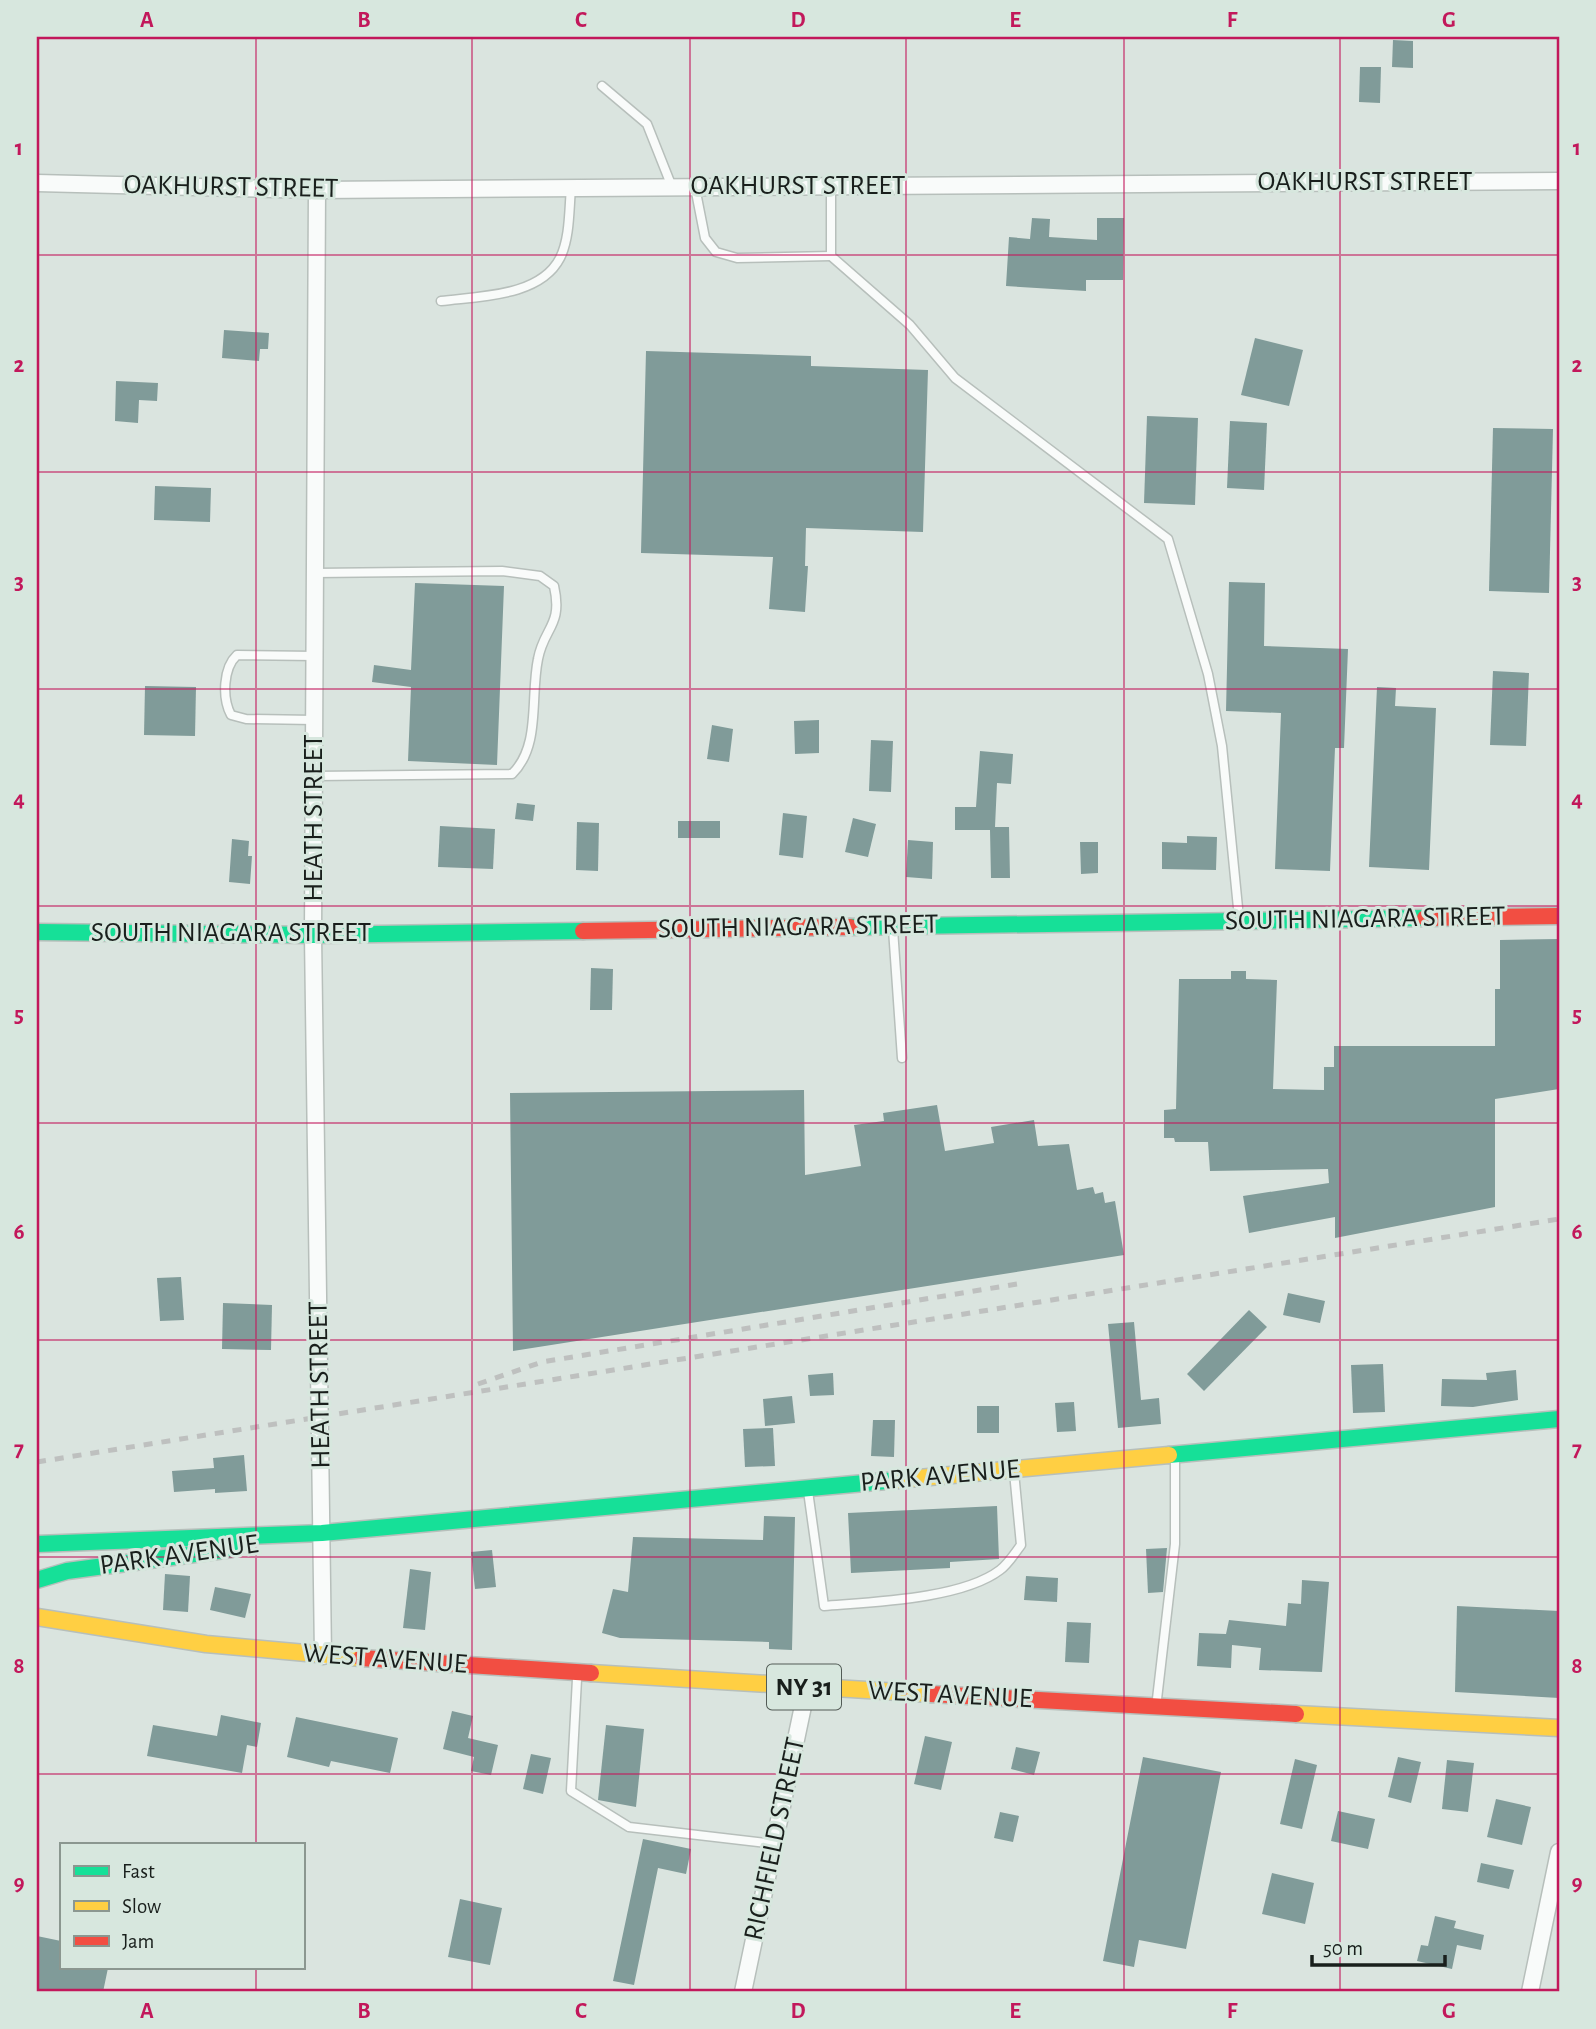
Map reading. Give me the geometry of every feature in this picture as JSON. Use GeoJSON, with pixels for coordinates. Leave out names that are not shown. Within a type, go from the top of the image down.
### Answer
{"type":"FeatureCollection","features":[{"type":"Feature","properties":{"kind":"main road","name":"SOUTH NIAGARA STREET"},"geometry":{"type":"LineString","coordinates":[[37,932],[313,934],[1559,916]]}},
{"type":"Feature","properties":{"kind":"main road","name":"PARK AVENUE"},"geometry":{"type":"LineString","coordinates":[[37,1544],[322,1533],[1559,1419]]}},
{"type":"Feature","properties":{"kind":"main road","name":"PARK AVENUE"},"geometry":{"type":"LineString","coordinates":[[37,1580],[67,1571],[193,1555],[322,1533]]}},
{"type":"Feature","properties":{"kind":"main road","name":"WEST AVENUE"},"geometry":{"type":"LineString","coordinates":[[41,1616],[206,1644],[323,1656],[807,1687],[1559,1728]]}},
{"type":"Feature","properties":{"kind":"street","name":"OAKHURST STREET"},"geometry":{"type":"LineString","coordinates":[[37,183],[317,190],[1559,181]]}},
{"type":"Feature","properties":{"kind":"street","name":"HEATH STREET"},"geometry":{"type":"LineString","coordinates":[[317,190],[313,934],[323,1656]]}},
{"type":"Feature","properties":{"kind":"street","name":"RICHFIELD STREET"},"geometry":{"type":"LineString","coordinates":[[743,1992],[807,1687]]}},
{"type":"Feature","properties":{"kind":"street"},"geometry":{"type":"LineString","coordinates":[[1530,1992],[1559,1852]]}},
{"type":"Feature","properties":{"kind":"lane"},"geometry":{"type":"LineString","coordinates":[[602,86],[647,124],[672,187]]}},
{"type":"Feature","properties":{"kind":"lane"},"geometry":{"type":"LineString","coordinates":[[831,186],[831,256]]}},
{"type":"Feature","properties":{"kind":"lane"},"geometry":{"type":"LineString","coordinates":[[695,187],[705,239],[716,252],[737,258],[831,256],[910,325],[955,378],[1168,539],[1208,674],[1222,746],[1239,921]]}},
{"type":"Feature","properties":{"kind":"lane"},"geometry":{"type":"LineString","coordinates":[[441,301],[506,292],[540,280],[560,259],[567,234],[571,188]]}},
{"type":"Feature","properties":{"kind":"lane"},"geometry":{"type":"LineString","coordinates":[[314,776],[512,774],[524,763],[529,745],[538,656],[558,615],[554,586],[540,576],[502,571],[315,573]]}},
{"type":"Feature","properties":{"kind":"lane"},"geometry":{"type":"LineString","coordinates":[[314,720],[246,719],[231,715],[227,707],[226,673],[230,661],[237,655],[315,656]]}},
{"type":"Feature","properties":{"kind":"lane"},"geometry":{"type":"LineString","coordinates":[[893,926],[902,1058]]}},
{"type":"Feature","properties":{"kind":"lane"},"geometry":{"type":"LineString","coordinates":[[1156,1706],[1175,1544],[1175,1454]]}},
{"type":"Feature","properties":{"kind":"lane"},"geometry":{"type":"LineString","coordinates":[[808,1488],[824,1606],[836,1605],[908,1598],[958,1588],[1001,1570],[1021,1545],[1014,1469]]}},
{"type":"Feature","properties":{"kind":"lane"},"geometry":{"type":"LineString","coordinates":[[578,1672],[571,1791],[629,1826],[774,1844]]}},
{"type":"Feature","properties":{"kind":"building"},"geometry":{"type":"Polygon","coordinates":[[[1393,40],[1413,41],[1413,68],[1392,67],[1393,40]]]}},
{"type":"Feature","properties":{"kind":"building"},"geometry":{"type":"Polygon","coordinates":[[[1360,67],[1381,67],[1380,103],[1359,102],[1360,67]]]}},
{"type":"Feature","properties":{"kind":"building"},"geometry":{"type":"Polygon","coordinates":[[[1032,218],[1050,219],[1049,237],[1097,240],[1097,218],[1124,218],[1123,280],[1086,280],[1086,291],[1006,286],[1009,237],[1030,239],[1032,218]]]}},
{"type":"Feature","properties":{"kind":"building"},"geometry":{"type":"Polygon","coordinates":[[[224,330],[269,333],[268,349],[260,349],[259,361],[222,358],[224,330]]]}},
{"type":"Feature","properties":{"kind":"building"},"geometry":{"type":"Polygon","coordinates":[[[1255,338],[1303,350],[1289,406],[1241,395],[1255,338]]]}},
{"type":"Feature","properties":{"kind":"building"},"geometry":{"type":"Polygon","coordinates":[[[646,351],[811,356],[811,366],[928,370],[923,532],[806,528],[805,566],[808,566],[805,612],[769,609],[773,557],[641,553],[646,351]]]}},
{"type":"Feature","properties":{"kind":"building"},"geometry":{"type":"Polygon","coordinates":[[[116,381],[158,383],[157,401],[139,400],[138,423],[115,421],[116,381]]]}},
{"type":"Feature","properties":{"kind":"building"},"geometry":{"type":"Polygon","coordinates":[[[1147,416],[1198,418],[1195,505],[1144,503],[1147,416]]]}},
{"type":"Feature","properties":{"kind":"building"},"geometry":{"type":"Polygon","coordinates":[[[1230,421],[1267,423],[1264,490],[1227,488],[1230,421]]]}},
{"type":"Feature","properties":{"kind":"building"},"geometry":{"type":"Polygon","coordinates":[[[1493,428],[1553,429],[1549,593],[1489,591],[1493,428]]]}},
{"type":"Feature","properties":{"kind":"building"},"geometry":{"type":"Polygon","coordinates":[[[155,486],[211,488],[210,522],[154,520],[155,486]]]}},
{"type":"Feature","properties":{"kind":"building"},"geometry":{"type":"Polygon","coordinates":[[[1229,582],[1265,583],[1264,646],[1348,649],[1344,748],[1335,748],[1330,871],[1275,869],[1281,713],[1226,711],[1229,582]]]}},
{"type":"Feature","properties":{"kind":"building"},"geometry":{"type":"Polygon","coordinates":[[[415,583],[504,586],[497,765],[408,761],[411,687],[372,682],[374,665],[411,670],[415,583]]]}},
{"type":"Feature","properties":{"kind":"building"},"geometry":{"type":"Polygon","coordinates":[[[1493,671],[1529,673],[1526,746],[1490,745],[1493,671]]]}},
{"type":"Feature","properties":{"kind":"building"},"geometry":{"type":"Polygon","coordinates":[[[145,686],[196,687],[195,736],[144,735],[145,686]]]}},
{"type":"Feature","properties":{"kind":"building"},"geometry":{"type":"Polygon","coordinates":[[[1377,687],[1396,688],[1395,706],[1436,708],[1429,870],[1369,867],[1377,687]]]}},
{"type":"Feature","properties":{"kind":"building"},"geometry":{"type":"Polygon","coordinates":[[[819,720],[819,753],[795,754],[794,721],[819,720]]]}},
{"type":"Feature","properties":{"kind":"building"},"geometry":{"type":"Polygon","coordinates":[[[712,725],[733,729],[729,762],[707,759],[712,725]]]}},
{"type":"Feature","properties":{"kind":"building"},"geometry":{"type":"Polygon","coordinates":[[[871,740],[893,741],[891,792],[869,791],[871,740]]]}},
{"type":"Feature","properties":{"kind":"building"},"geometry":{"type":"Polygon","coordinates":[[[980,751],[1013,754],[1011,784],[997,783],[995,827],[1009,827],[1010,878],[991,878],[990,830],[955,830],[955,807],[976,807],[980,751]]]}},
{"type":"Feature","properties":{"kind":"building"},"geometry":{"type":"Polygon","coordinates":[[[517,803],[535,805],[533,821],[515,819],[517,803]]]}},
{"type":"Feature","properties":{"kind":"building"},"geometry":{"type":"Polygon","coordinates":[[[783,813],[807,816],[803,858],[779,855],[783,813]]]}},
{"type":"Feature","properties":{"kind":"building"},"geometry":{"type":"Polygon","coordinates":[[[853,818],[876,824],[868,857],[845,852],[853,818]]]}},
{"type":"Feature","properties":{"kind":"building"},"geometry":{"type":"Polygon","coordinates":[[[678,821],[720,821],[720,838],[678,838],[678,821]]]}},
{"type":"Feature","properties":{"kind":"building"},"geometry":{"type":"Polygon","coordinates":[[[577,822],[599,823],[598,871],[576,870],[577,822]]]}},
{"type":"Feature","properties":{"kind":"building"},"geometry":{"type":"Polygon","coordinates":[[[440,826],[495,829],[493,869],[438,867],[440,826]]]}},
{"type":"Feature","properties":{"kind":"building"},"geometry":{"type":"Polygon","coordinates":[[[1187,836],[1217,837],[1216,870],[1162,869],[1162,842],[1187,843],[1187,836]]]}},
{"type":"Feature","properties":{"kind":"building"},"geometry":{"type":"Polygon","coordinates":[[[232,839],[249,841],[248,856],[252,856],[250,884],[229,882],[232,839]]]}},
{"type":"Feature","properties":{"kind":"building"},"geometry":{"type":"Polygon","coordinates":[[[908,840],[933,842],[932,879],[906,877],[908,840]]]}},
{"type":"Feature","properties":{"kind":"building"},"geometry":{"type":"Polygon","coordinates":[[[1080,842],[1098,842],[1098,873],[1081,874],[1080,842]]]}},
{"type":"Feature","properties":{"kind":"building"},"geometry":{"type":"Polygon","coordinates":[[[1559,939],[1559,1089],[1495,1099],[1495,1207],[1335,1238],[1335,1217],[1249,1233],[1243,1196],[1329,1183],[1328,1169],[1210,1171],[1208,1142],[1175,1142],[1174,1138],[1164,1138],[1164,1110],[1176,1109],[1179,979],[1231,979],[1231,971],[1246,971],[1246,979],[1277,980],[1273,1089],[1324,1090],[1324,1067],[1334,1067],[1334,1046],[1495,1046],[1495,989],[1500,989],[1500,940],[1559,939]]]}},
{"type":"Feature","properties":{"kind":"building"},"geometry":{"type":"Polygon","coordinates":[[[591,968],[613,969],[612,1010],[590,1010],[591,968]]]}},
{"type":"Feature","properties":{"kind":"building"},"geometry":{"type":"Polygon","coordinates":[[[804,1090],[805,1175],[861,1166],[854,1125],[884,1121],[883,1113],[937,1105],[945,1151],[994,1143],[991,1127],[1034,1120],[1038,1146],[1069,1144],[1077,1190],[1093,1187],[1095,1194],[1103,1192],[1105,1203],[1115,1201],[1124,1255],[513,1351],[510,1093],[804,1090]]]}},
{"type":"Feature","properties":{"kind":"building"},"geometry":{"type":"Polygon","coordinates":[[[181,1277],[184,1320],[160,1321],[157,1278],[181,1277]]]}},
{"type":"Feature","properties":{"kind":"building"},"geometry":{"type":"Polygon","coordinates":[[[1288,1293],[1325,1301],[1320,1323],[1283,1315],[1288,1293]]]}},
{"type":"Feature","properties":{"kind":"building"},"geometry":{"type":"Polygon","coordinates":[[[223,1303],[272,1305],[271,1350],[222,1349],[223,1303]]]}},
{"type":"Feature","properties":{"kind":"building"},"geometry":{"type":"Polygon","coordinates":[[[1249,1310],[1267,1327],[1204,1391],[1187,1374],[1249,1310]]]}},
{"type":"Feature","properties":{"kind":"building"},"geometry":{"type":"Polygon","coordinates":[[[1134,1322],[1141,1400],[1159,1398],[1161,1424],[1118,1428],[1108,1324],[1134,1322]]]}},
{"type":"Feature","properties":{"kind":"building"},"geometry":{"type":"Polygon","coordinates":[[[1383,1364],[1385,1412],[1353,1413],[1351,1365],[1383,1364]]]}},
{"type":"Feature","properties":{"kind":"building"},"geometry":{"type":"Polygon","coordinates":[[[1516,1370],[1518,1400],[1473,1407],[1441,1406],[1442,1379],[1487,1380],[1486,1373],[1516,1370]]]}},
{"type":"Feature","properties":{"kind":"building"},"geometry":{"type":"Polygon","coordinates":[[[833,1373],[834,1395],[810,1396],[808,1375],[833,1373]]]}},
{"type":"Feature","properties":{"kind":"building"},"geometry":{"type":"Polygon","coordinates":[[[792,1396],[795,1423],[765,1426],[763,1399],[792,1396]]]}},
{"type":"Feature","properties":{"kind":"building"},"geometry":{"type":"Polygon","coordinates":[[[1074,1402],[1076,1431],[1057,1432],[1055,1403],[1074,1402]]]}},
{"type":"Feature","properties":{"kind":"building"},"geometry":{"type":"Polygon","coordinates":[[[977,1406],[999,1406],[999,1433],[977,1433],[977,1406]]]}},
{"type":"Feature","properties":{"kind":"building"},"geometry":{"type":"Polygon","coordinates":[[[873,1420],[895,1420],[894,1457],[871,1456],[873,1420]]]}},
{"type":"Feature","properties":{"kind":"building"},"geometry":{"type":"Polygon","coordinates":[[[773,1428],[775,1466],[745,1467],[743,1429],[773,1428]]]}},
{"type":"Feature","properties":{"kind":"building"},"geometry":{"type":"Polygon","coordinates":[[[244,1455],[247,1491],[215,1493],[215,1489],[174,1492],[172,1471],[214,1468],[213,1458],[244,1455]]]}},
{"type":"Feature","properties":{"kind":"building"},"geometry":{"type":"Polygon","coordinates":[[[997,1506],[999,1559],[950,1562],[950,1568],[851,1573],[848,1513],[997,1506]]]}},
{"type":"Feature","properties":{"kind":"building"},"geometry":{"type":"Polygon","coordinates":[[[764,1516],[795,1517],[792,1650],[769,1649],[769,1642],[620,1638],[602,1633],[613,1589],[628,1592],[633,1537],[763,1540],[764,1516]]]}},
{"type":"Feature","properties":{"kind":"building"},"geometry":{"type":"Polygon","coordinates":[[[1167,1548],[1163,1592],[1148,1593],[1146,1549],[1167,1548]]]}},
{"type":"Feature","properties":{"kind":"building"},"geometry":{"type":"Polygon","coordinates":[[[492,1550],[496,1587],[475,1589],[471,1552],[492,1550]]]}},
{"type":"Feature","properties":{"kind":"building"},"geometry":{"type":"Polygon","coordinates":[[[410,1569],[431,1572],[425,1630],[403,1628],[410,1569]]]}},
{"type":"Feature","properties":{"kind":"building"},"geometry":{"type":"Polygon","coordinates":[[[165,1574],[190,1576],[188,1612],[163,1610],[165,1574]]]}},
{"type":"Feature","properties":{"kind":"building"},"geometry":{"type":"Polygon","coordinates":[[[1026,1576],[1058,1578],[1057,1602],[1024,1600],[1026,1576]]]}},
{"type":"Feature","properties":{"kind":"building"},"geometry":{"type":"Polygon","coordinates":[[[1302,1580],[1329,1582],[1322,1672],[1259,1670],[1261,1648],[1232,1645],[1231,1668],[1197,1666],[1199,1633],[1226,1634],[1229,1620],[1286,1626],[1288,1603],[1301,1604],[1302,1580]]]}},
{"type":"Feature","properties":{"kind":"building"},"geometry":{"type":"Polygon","coordinates":[[[215,1587],[251,1594],[245,1618],[210,1610],[215,1587]]]}},
{"type":"Feature","properties":{"kind":"building"},"geometry":{"type":"Polygon","coordinates":[[[1457,1606],[1559,1611],[1559,1698],[1455,1692],[1457,1606]]]}},
{"type":"Feature","properties":{"kind":"building"},"geometry":{"type":"Polygon","coordinates":[[[1067,1622],[1091,1623],[1089,1663],[1065,1662],[1067,1622]]]}},
{"type":"Feature","properties":{"kind":"building"},"geometry":{"type":"Polygon","coordinates":[[[452,1711],[473,1716],[468,1738],[498,1745],[491,1775],[471,1771],[474,1757],[443,1749],[452,1711]]]}},
{"type":"Feature","properties":{"kind":"building"},"geometry":{"type":"Polygon","coordinates":[[[221,1715],[261,1723],[257,1747],[247,1745],[242,1773],[147,1756],[153,1725],[217,1736],[221,1715]]]}},
{"type":"Feature","properties":{"kind":"building"},"geometry":{"type":"Polygon","coordinates":[[[296,1717],[398,1738],[390,1773],[331,1761],[329,1767],[287,1757],[296,1717]]]}},
{"type":"Feature","properties":{"kind":"building"},"geometry":{"type":"Polygon","coordinates":[[[606,1725],[644,1729],[636,1807],[598,1800],[606,1725]]]}},
{"type":"Feature","properties":{"kind":"building"},"geometry":{"type":"Polygon","coordinates":[[[925,1736],[952,1742],[941,1790],[914,1784],[925,1736]]]}},
{"type":"Feature","properties":{"kind":"building"},"geometry":{"type":"Polygon","coordinates":[[[1016,1747],[1040,1752],[1034,1775],[1011,1769],[1016,1747]]]}},
{"type":"Feature","properties":{"kind":"building"},"geometry":{"type":"Polygon","coordinates":[[[531,1754],[551,1758],[543,1794],[523,1789],[531,1754]]]}},
{"type":"Feature","properties":{"kind":"building"},"geometry":{"type":"Polygon","coordinates":[[[1143,1757],[1221,1772],[1186,1949],[1139,1940],[1134,1967],[1103,1961],[1143,1757]]]}},
{"type":"Feature","properties":{"kind":"building"},"geometry":{"type":"Polygon","coordinates":[[[1398,1757],[1421,1762],[1411,1803],[1388,1797],[1398,1757]]]}},
{"type":"Feature","properties":{"kind":"building"},"geometry":{"type":"Polygon","coordinates":[[[1295,1759],[1317,1765],[1302,1829],[1280,1824],[1295,1759]]]}},
{"type":"Feature","properties":{"kind":"building"},"geometry":{"type":"Polygon","coordinates":[[[1447,1760],[1474,1763],[1468,1812],[1442,1809],[1447,1760]]]}},
{"type":"Feature","properties":{"kind":"building"},"geometry":{"type":"Polygon","coordinates":[[[1496,1799],[1531,1807],[1522,1845],[1487,1837],[1496,1799]]]}},
{"type":"Feature","properties":{"kind":"building"},"geometry":{"type":"Polygon","coordinates":[[[1338,1811],[1375,1819],[1368,1849],[1331,1841],[1338,1811]]]}},
{"type":"Feature","properties":{"kind":"building"},"geometry":{"type":"Polygon","coordinates":[[[1000,1812],[1019,1816],[1013,1842],[994,1838],[1000,1812]]]}},
{"type":"Feature","properties":{"kind":"building"},"geometry":{"type":"Polygon","coordinates":[[[643,1839],[691,1849],[686,1874],[658,1868],[634,1985],[613,1981],[643,1839]]]}},
{"type":"Feature","properties":{"kind":"building"},"geometry":{"type":"Polygon","coordinates":[[[1481,1863],[1514,1870],[1509,1889],[1477,1882],[1481,1863]]]}},
{"type":"Feature","properties":{"kind":"building"},"geometry":{"type":"Polygon","coordinates":[[[1272,1873],[1314,1883],[1305,1924],[1262,1914],[1272,1873]]]}},
{"type":"Feature","properties":{"kind":"building"},"geometry":{"type":"Polygon","coordinates":[[[460,1899],[502,1908],[490,1965],[448,1957],[460,1899]]]}},
{"type":"Feature","properties":{"kind":"building"},"geometry":{"type":"Polygon","coordinates":[[[1435,1916],[1456,1921],[1454,1928],[1484,1935],[1481,1950],[1457,1945],[1452,1969],[1417,1961],[1421,1945],[1428,1946],[1435,1916]]]}},
{"type":"Feature","properties":{"kind":"building"},"geometry":{"type":"Polygon","coordinates":[[[37,1936],[60,1941],[60,1969],[108,1969],[103,1992],[37,1992],[37,1936]]]}},
{"type":"Feature","properties":{"kind":"railway"},"geometry":{"type":"LineString","coordinates":[[37,1462],[1559,1219]]}},
{"type":"Feature","properties":{"kind":"railway"},"geometry":{"type":"LineString","coordinates":[[478,1384],[542,1362],[1023,1283]]}},
{"type":"Feature","properties":{"kind":"traffic: fast"},"geometry":{"type":"LineString","coordinates":[[850,927],[1425,918]]}},
{"type":"Feature","properties":{"kind":"traffic: fast"},"geometry":{"type":"LineString","coordinates":[[37,932],[313,935],[583,931]]}},
{"type":"Feature","properties":{"kind":"traffic: fast"},"geometry":{"type":"LineString","coordinates":[[1169,1455],[1559,1419]]}},
{"type":"Feature","properties":{"kind":"traffic: fast"},"geometry":{"type":"LineString","coordinates":[[37,1544],[322,1533],[897,1480]]}},
{"type":"Feature","properties":{"kind":"traffic: fast"},"geometry":{"type":"LineString","coordinates":[[37,1580],[67,1571],[232,1549]]}},
{"type":"Feature","properties":{"kind":"traffic: slow"},"geometry":{"type":"LineString","coordinates":[[897,1480],[1169,1455]]}},
{"type":"Feature","properties":{"kind":"traffic: slow"},"geometry":{"type":"LineString","coordinates":[[37,1617],[206,1644],[361,1658]]}},
{"type":"Feature","properties":{"kind":"traffic: slow"},"geometry":{"type":"LineString","coordinates":[[591,1673],[931,1694]]}},
{"type":"Feature","properties":{"kind":"traffic: slow"},"geometry":{"type":"LineString","coordinates":[[1296,1714],[1559,1728]]}},
{"type":"Feature","properties":{"kind":"traffic: jam"},"geometry":{"type":"LineString","coordinates":[[1425,918],[1559,916]]}},
{"type":"Feature","properties":{"kind":"traffic: jam"},"geometry":{"type":"LineString","coordinates":[[583,931],[850,927]]}},
{"type":"Feature","properties":{"kind":"traffic: jam"},"geometry":{"type":"LineString","coordinates":[[361,1658],[591,1673]]}},
{"type":"Feature","properties":{"kind":"traffic: jam"},"geometry":{"type":"LineString","coordinates":[[931,1694],[1296,1714]]}}]}
